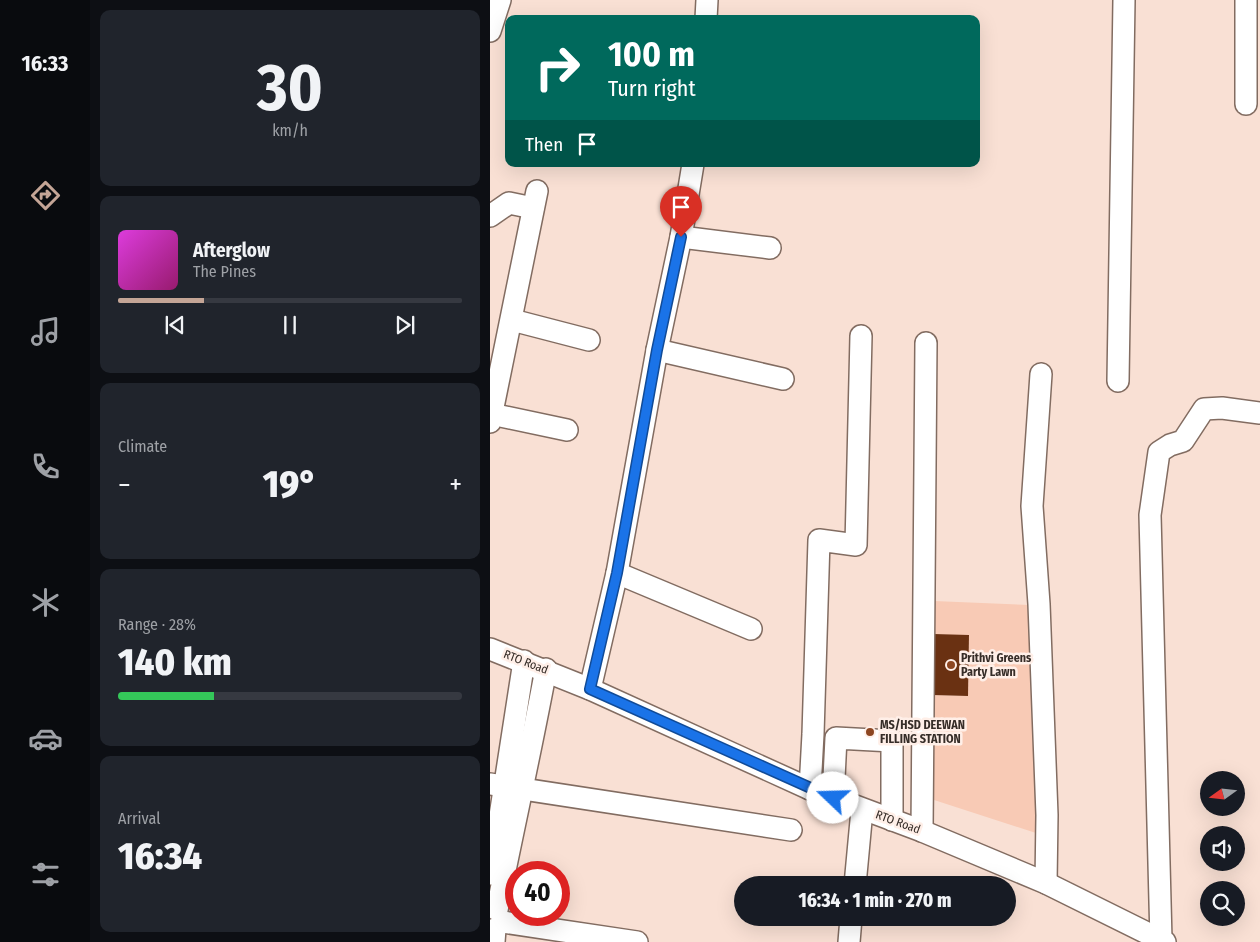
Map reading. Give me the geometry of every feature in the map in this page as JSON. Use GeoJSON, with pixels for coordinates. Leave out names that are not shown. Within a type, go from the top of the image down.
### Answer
{"type":"FeatureCollection","features":[{"type":"Feature","properties":{"kind":"street"},"geometry":{"type":"LineString","coordinates":[[490,30],[500,0]]}},
{"type":"Feature","properties":{"kind":"street"},"geometry":{"type":"LineString","coordinates":[[706,15],[707,0]]}},
{"type":"Feature","properties":{"kind":"street"},"geometry":{"type":"LineString","coordinates":[[1118,381],[1124,0]]}},
{"type":"Feature","properties":{"kind":"street"},"geometry":{"type":"LineString","coordinates":[[1246,0],[1246,104]]}},
{"type":"Feature","properties":{"kind":"street"},"geometry":{"type":"LineString","coordinates":[[590,689],[617,573],[657,350],[681,237],[692,167]]}},
{"type":"Feature","properties":{"kind":"street"},"geometry":{"type":"LineString","coordinates":[[490,216],[509,203],[535,199],[512,320],[491,409],[567,430]]}},
{"type":"Feature","properties":{"kind":"street"},"geometry":{"type":"LineString","coordinates":[[681,237],[770,248]]}},
{"type":"Feature","properties":{"kind":"street"},"geometry":{"type":"LineString","coordinates":[[512,320],[588,340]]}},
{"type":"Feature","properties":{"kind":"street"},"geometry":{"type":"LineString","coordinates":[[810,789],[814,734],[819,540],[856,545],[861,336]]}},
{"type":"Feature","properties":{"kind":"street"},"geometry":{"type":"LineString","coordinates":[[922,830],[926,343]]}},
{"type":"Feature","properties":{"kind":"street"},"geometry":{"type":"LineString","coordinates":[[657,350],[783,379]]}},
{"type":"Feature","properties":{"kind":"street"},"geometry":{"type":"LineString","coordinates":[[1041,374],[1032,506],[1039,604],[1047,814],[1046,883]]}},
{"type":"Feature","properties":{"kind":"street"},"geometry":{"type":"LineString","coordinates":[[1163,941],[1150,515],[1159,452],[1170,445],[1184,441],[1204,409],[1222,408],[1260,413]]}},
{"type":"Feature","properties":{"kind":"street"},"geometry":{"type":"LineString","coordinates":[[617,573],[751,629]]}},
{"type":"Feature","properties":{"kind":"street","name":"RTO Road"},"geometry":{"type":"LineString","coordinates":[[490,649],[590,689],[810,789],[862,810],[922,830],[1046,883],[1163,941]]}},
{"type":"Feature","properties":{"kind":"street"},"geometry":{"type":"LineString","coordinates":[[490,879],[524,661]]}},
{"type":"Feature","properties":{"kind":"street"},"geometry":{"type":"LineString","coordinates":[[546,670],[528,768],[504,787],[495,924],[637,942]]}},
{"type":"Feature","properties":{"kind":"street"},"geometry":{"type":"LineString","coordinates":[[833,798],[836,738],[892,741],[892,820]]}},
{"type":"Feature","properties":{"kind":"street"},"geometry":{"type":"LineString","coordinates":[[504,787],[791,830]]}},
{"type":"Feature","properties":{"kind":"street"},"geometry":{"type":"LineString","coordinates":[[856,876],[862,810]]}},
{"type":"Feature","properties":{"kind":"street"},"geometry":{"type":"LineString","coordinates":[[849,942],[850,926]]}},
{"type":"Feature","properties":{"kind":"shaded area"},"geometry":{"type":"Polygon","coordinates":[[[934,601],[1030,605],[1039,834],[931,799],[932,695],[968,696],[969,636],[934,634],[934,601]]]}},
{"type":"Feature","properties":{"kind":"building","name":"Prithvi Greens Party Lawn"},"geometry":{"type":"Polygon","coordinates":[[[934,634],[969,635],[968,696],[932,695],[934,634]]]}},
{"type":"Feature","properties":{"kind":"place","name":"Prithvi Greens Party Lawn"},"geometry":{"type":"Point","coordinates":[951,665]}},
{"type":"Feature","properties":{"kind":"place","name":"MS/HSD DEEWAN FILLING STATION"},"geometry":{"type":"Point","coordinates":[870,732]}},
{"type":"Feature","properties":{"kind":"route"},"geometry":{"type":"LineString","coordinates":[[681,237],[657,350],[617,573],[590,689],[833,798]]}}]}
